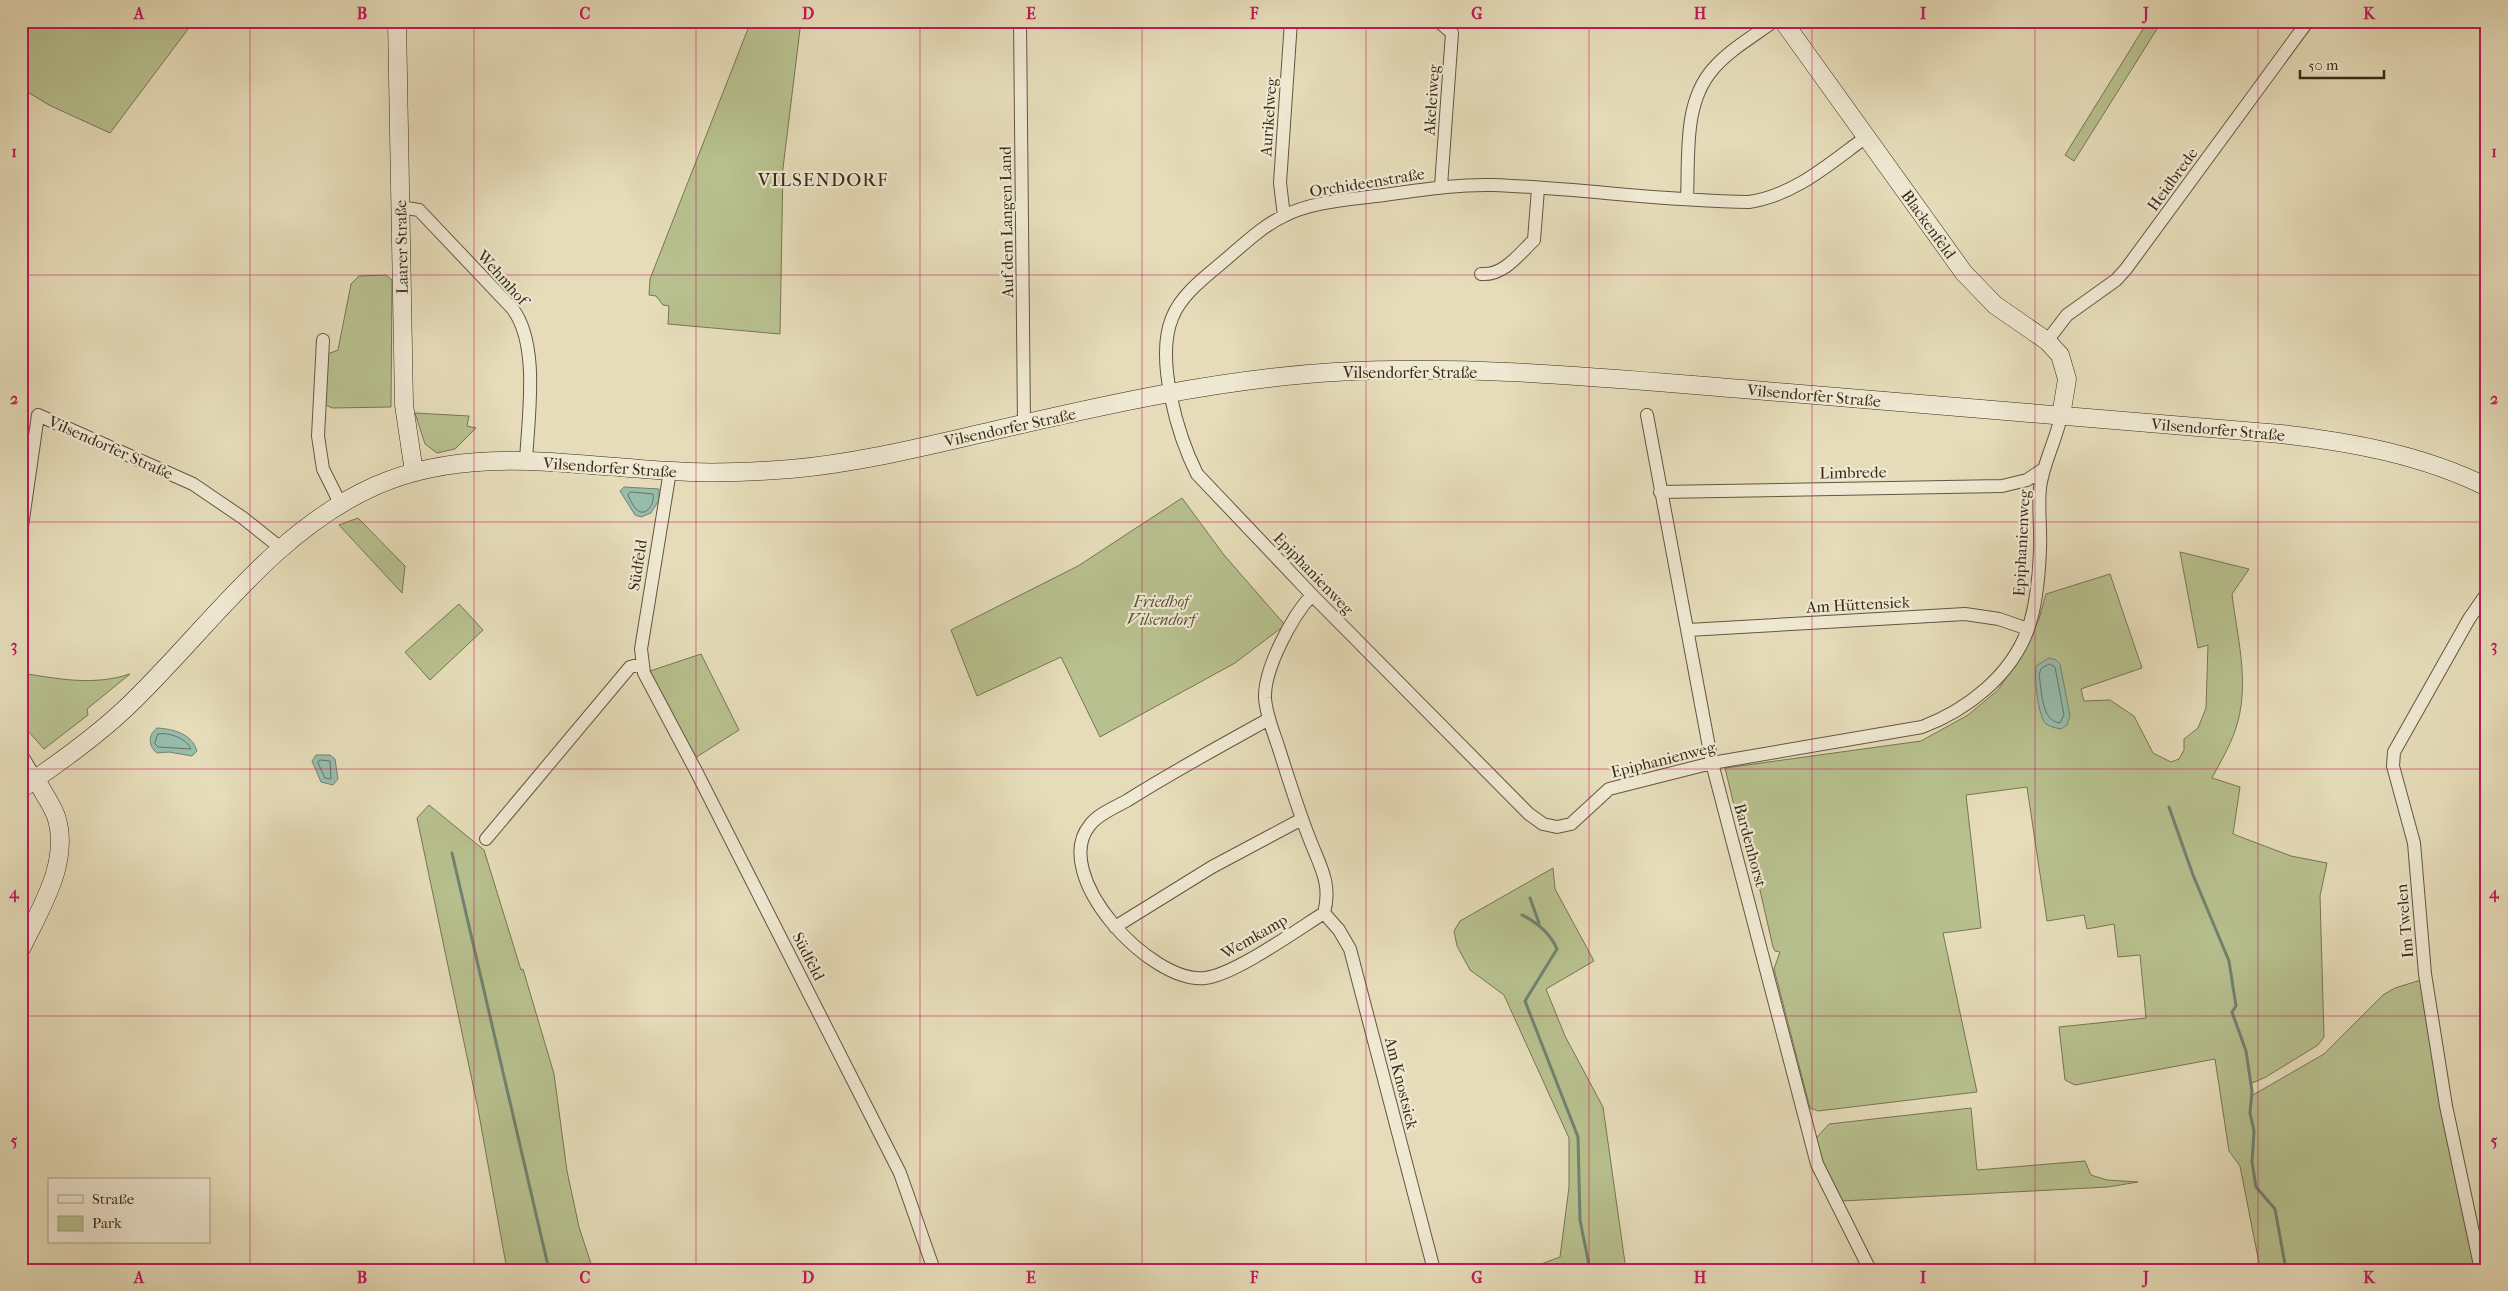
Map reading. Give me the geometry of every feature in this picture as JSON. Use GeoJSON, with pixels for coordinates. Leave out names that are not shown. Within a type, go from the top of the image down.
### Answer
{"type":"FeatureCollection","features":[{"type":"Feature","properties":{"kind":"main road","name":"Laarer Straße"},"geometry":{"type":"LineString","coordinates":[[397,21],[404,405],[414,472]]}},
{"type":"Feature","properties":{"kind":"main road","name":"Blackenfeld"},"geometry":{"type":"LineString","coordinates":[[1783,21],[1973,283],[1995,305],[2047,342],[2060,355],[2066,370],[2067,388],[2061,416]]}},
{"type":"Feature","properties":{"kind":"main road","name":"Vilsendorfer Straße"},"geometry":{"type":"LineString","coordinates":[[28,784],[83,744],[126,708],[282,548],[314,521],[340,503],[384,482],[414,472],[478,462],[526,461],[670,471],[745,472],[825,465],[875,457],[1024,423],[1171,394],[1327,373],[1471,371],[1647,382],[2324,440],[2402,456],[2438,467],[2487,487]]}},
{"type":"Feature","properties":{"kind":"main road"},"geometry":{"type":"LineString","coordinates":[[21,949],[57,867],[60,847],[56,814],[28,784]]}},
{"type":"Feature","properties":{"kind":"street","name":"Auf dem Langen Land"},"geometry":{"type":"LineString","coordinates":[[1020,21],[1024,423]]}},
{"type":"Feature","properties":{"kind":"street","name":"Aurikelweg"},"geometry":{"type":"LineString","coordinates":[[1284,216],[1280,183],[1291,21]]}},
{"type":"Feature","properties":{"kind":"street","name":"Akeleiweg"},"geometry":{"type":"LineString","coordinates":[[1438,21],[1452,33],[1442,186]]}},
{"type":"Feature","properties":{"kind":"street"},"geometry":{"type":"LineString","coordinates":[[1687,199],[1692,115],[1700,89],[1718,64],[1774,21]]}},
{"type":"Feature","properties":{"kind":"street","name":"Heidbrede"},"geometry":{"type":"LineString","coordinates":[[2047,342],[2067,315],[2116,280],[2126,269],[2308,21]]}},
{"type":"Feature","properties":{"kind":"street","name":"Orchideenstraße"},"geometry":{"type":"LineString","coordinates":[[1171,394],[1166,346],[1171,320],[1180,303],[1214,269],[1284,216],[1337,202],[1442,186],[1493,185],[1749,202],[1769,199],[1792,189],[1866,137]]}},
{"type":"Feature","properties":{"kind":"street"},"geometry":{"type":"LineString","coordinates":[[1481,274],[1494,274],[1504,269],[1534,240],[1538,188]]}},
{"type":"Feature","properties":{"kind":"street","name":"Wehmhof"},"geometry":{"type":"LineString","coordinates":[[400,207],[419,210],[504,299],[520,322],[529,364],[526,461]]}},
{"type":"Feature","properties":{"kind":"street"},"geometry":{"type":"LineString","coordinates":[[323,340],[318,436],[324,469],[340,503]]}},
{"type":"Feature","properties":{"kind":"street","name":"Epiphanienweg"},"geometry":{"type":"LineString","coordinates":[[1171,394],[1186,452],[1197,474],[1312,595],[1529,814],[1543,824],[1556,827],[1571,824],[1609,789],[1712,763],[1922,727],[1943,719],[1987,688],[2009,664],[2028,629],[2039,564],[2042,470],[2055,440],[2061,416]]}},
{"type":"Feature","properties":{"kind":"street","name":"Vilsendorfer Straße"},"geometry":{"type":"LineString","coordinates":[[21,534],[38,415],[192,484],[237,513],[282,548]]}},
{"type":"Feature","properties":{"kind":"street","name":"Bardenhorst"},"geometry":{"type":"LineString","coordinates":[[1646,415],[1712,763],[1817,1164],[1870,1270]]}},
{"type":"Feature","properties":{"kind":"street","name":"Limbrede"},"geometry":{"type":"LineString","coordinates":[[1660,492],[2002,486],[2027,480],[2042,470]]}},
{"type":"Feature","properties":{"kind":"street","name":"Südfeld"},"geometry":{"type":"LineString","coordinates":[[670,471],[641,649],[642,664],[900,1173],[934,1270]]}},
{"type":"Feature","properties":{"kind":"street","name":"Im Twelen"},"geometry":{"type":"LineString","coordinates":[[2481,1270],[2446,1106],[2425,974],[2414,843],[2393,766],[2394,752],[2469,619],[2487,592]]}},
{"type":"Feature","properties":{"kind":"street"},"geometry":{"type":"LineString","coordinates":[[1312,595],[1304,603],[1289,630],[1267,678],[1265,698],[1269,719],[1302,819],[1327,884],[1328,897],[1324,913]]}},
{"type":"Feature","properties":{"kind":"street","name":"Am Hüttensiek"},"geometry":{"type":"LineString","coordinates":[[1688,630],[1965,614],[1999,619],[2028,629]]}},
{"type":"Feature","properties":{"kind":"street"},"geometry":{"type":"LineString","coordinates":[[486,838],[630,667],[642,664]]}},
{"type":"Feature","properties":{"kind":"street","name":"Wemkamp"},"geometry":{"type":"LineString","coordinates":[[1269,719],[1163,778],[1091,823],[1082,836],[1079,851],[1083,869],[1092,892],[1115,926],[1145,956],[1187,976],[1204,978],[1219,975],[1260,953],[1324,913]]}},
{"type":"Feature","properties":{"kind":"street"},"geometry":{"type":"LineString","coordinates":[[21,754],[28,784]]}},
{"type":"Feature","properties":{"kind":"street"},"geometry":{"type":"LineString","coordinates":[[1115,926],[1212,867],[1302,819]]}},
{"type":"Feature","properties":{"kind":"street","name":"Am Knostsiek"},"geometry":{"type":"LineString","coordinates":[[1324,913],[1339,930],[1350,949],[1434,1270]]}},
{"type":"Feature","properties":{"kind":"green space"},"geometry":{"type":"Polygon","coordinates":[[[21,21],[194,21],[110,133],[49,105],[21,88],[21,21]]]}},
{"type":"Feature","properties":{"kind":"green space"},"geometry":{"type":"Polygon","coordinates":[[[751,21],[801,21],[783,168],[780,334],[668,324],[669,306],[663,305],[656,296],[649,295],[650,279],[751,21]]]}},
{"type":"Feature","properties":{"kind":"green space"},"geometry":{"type":"Polygon","coordinates":[[[2148,21],[2162,21],[2074,161],[2065,155],[2148,21]]]}},
{"type":"Feature","properties":{"kind":"green space"},"geometry":{"type":"Polygon","coordinates":[[[386,275],[392,280],[391,407],[332,408],[324,404],[325,355],[338,350],[351,284],[359,276],[386,275]]]}},
{"type":"Feature","properties":{"kind":"green space"},"geometry":{"type":"Polygon","coordinates":[[[415,413],[469,416],[467,426],[476,428],[455,449],[437,453],[425,444],[415,413]]]}},
{"type":"Feature","properties":{"kind":"green space","name":"Friedhof Vilsendorf"},"geometry":{"type":"Polygon","coordinates":[[[1182,498],[1224,555],[1285,625],[1235,663],[1100,737],[1061,657],[977,696],[951,630],[1078,566],[1182,498]]]}},
{"type":"Feature","properties":{"kind":"green space"},"geometry":{"type":"Polygon","coordinates":[[[358,518],[405,566],[402,593],[339,525],[358,518]]]}},
{"type":"Feature","properties":{"kind":"green space"},"geometry":{"type":"Polygon","coordinates":[[[2180,552],[2249,569],[2232,594],[2241,658],[2241,705],[2233,736],[2212,778],[2240,787],[2233,834],[2291,856],[2327,863],[2320,896],[2324,1037],[2318,1045],[2266,1077],[2250,1084],[2253,1095],[2324,1054],[2383,995],[2395,988],[2421,980],[2477,1270],[2247,1270],[2260,1268],[2240,1166],[2229,1151],[2215,1059],[2075,1085],[2065,1080],[2059,1027],[2146,1018],[2140,955],[2118,957],[2114,924],[2087,929],[2084,915],[2047,921],[2027,787],[1966,795],[1981,928],[1943,933],[1977,1092],[1818,1111],[1810,1108],[1774,969],[1780,952],[1775,951],[1773,947],[1746,829],[1740,830],[1725,768],[1921,741],[1968,715],[1998,690],[2026,649],[2039,619],[2046,594],[2110,574],[2142,668],[2081,689],[2084,701],[2110,700],[2134,716],[2153,753],[2171,762],[2179,759],[2184,750],[2184,739],[2198,728],[2206,708],[2208,645],[2198,648],[2180,552]]]}},
{"type":"Feature","properties":{"kind":"green space"},"geometry":{"type":"Polygon","coordinates":[[[459,604],[483,630],[430,680],[405,652],[459,604]]]}},
{"type":"Feature","properties":{"kind":"green space"},"geometry":{"type":"Polygon","coordinates":[[[701,654],[739,730],[695,758],[650,671],[701,654]]]}},
{"type":"Feature","properties":{"kind":"green space"},"geometry":{"type":"Polygon","coordinates":[[[21,673],[89,681],[116,678],[130,674],[87,709],[88,715],[44,749],[21,723],[21,673]]]}},
{"type":"Feature","properties":{"kind":"green space"},"geometry":{"type":"Polygon","coordinates":[[[429,805],[484,850],[521,970],[523,969],[554,1074],[567,1171],[579,1227],[593,1270],[507,1270],[478,1109],[417,818],[429,805]]]}},
{"type":"Feature","properties":{"kind":"green space"},"geometry":{"type":"Polygon","coordinates":[[[1553,868],[1555,889],[1594,961],[1546,989],[1565,1036],[1603,1107],[1626,1270],[1525,1270],[1560,1257],[1569,1187],[1569,1138],[1504,995],[1470,970],[1457,946],[1454,931],[1460,921],[1553,868]]]}},
{"type":"Feature","properties":{"kind":"green space"},"geometry":{"type":"Polygon","coordinates":[[[1971,1108],[1977,1170],[2085,1161],[2091,1175],[2107,1180],[2138,1182],[2108,1187],[1842,1201],[1825,1169],[1816,1138],[1829,1124],[1971,1108]]]}},
{"type":"Feature","properties":{"kind":"water"},"geometry":{"type":"Polygon","coordinates":[[[624,487],[659,489],[659,500],[651,513],[641,517],[635,515],[620,491],[624,487]]]}},
{"type":"Feature","properties":{"kind":"water"},"geometry":{"type":"Polygon","coordinates":[[[2049,658],[2056,660],[2060,664],[2070,716],[2067,725],[2061,729],[2051,727],[2043,720],[2037,696],[2036,666],[2049,658]]]}},
{"type":"Feature","properties":{"kind":"water"},"geometry":{"type":"Polygon","coordinates":[[[157,728],[182,734],[191,740],[197,751],[192,756],[169,752],[157,753],[152,747],[150,740],[157,728]]]}},
{"type":"Feature","properties":{"kind":"water"},"geometry":{"type":"Polygon","coordinates":[[[316,755],[330,755],[335,759],[338,779],[333,785],[321,782],[312,761],[316,755]]]}},
{"type":"Feature","properties":{"kind":"waterway"},"geometry":{"type":"LineString","coordinates":[[2169,807],[2193,875],[2229,961],[2236,1006],[2232,1012],[2246,1051],[2252,1091],[2250,1113],[2254,1131],[2252,1162],[2256,1187],[2275,1209],[2286,1270]]}},
{"type":"Feature","properties":{"kind":"waterway"},"geometry":{"type":"LineString","coordinates":[[452,853],[549,1270]]}},
{"type":"Feature","properties":{"kind":"waterway"},"geometry":{"type":"LineString","coordinates":[[1530,898],[1539,923]]}},
{"type":"Feature","properties":{"kind":"waterway"},"geometry":{"type":"LineString","coordinates":[[1522,915],[1543,929],[1557,949],[1525,1001],[1578,1137],[1580,1220],[1590,1270]]}},
{"type":"Feature","properties":{"kind":"district","name":"VILSENDORF"},"geometry":{"type":"Point","coordinates":[823,179]}}]}
